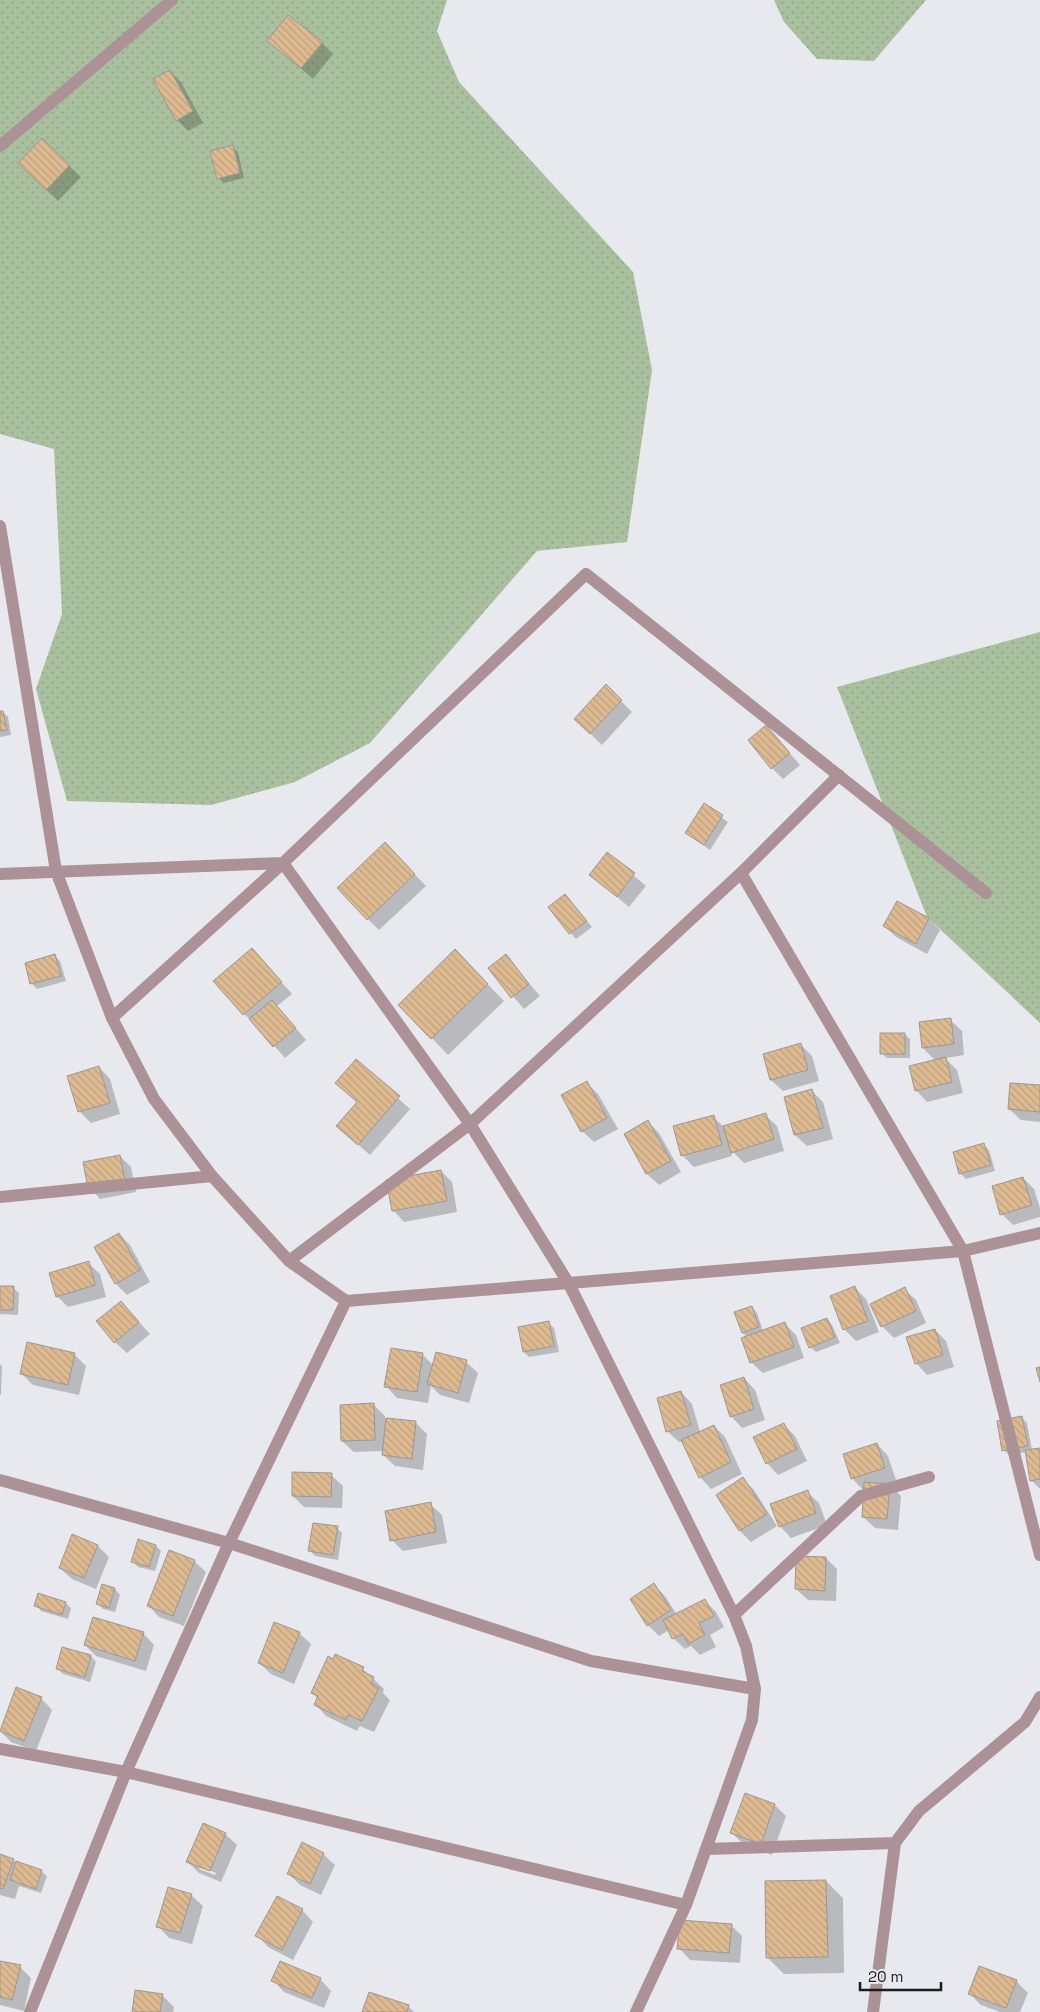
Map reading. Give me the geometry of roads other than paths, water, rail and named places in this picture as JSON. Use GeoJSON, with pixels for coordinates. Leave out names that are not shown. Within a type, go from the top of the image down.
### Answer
{"type":"FeatureCollection","features":[{"type":"Feature","properties":{"kind":"street"},"geometry":{"type":"LineString","coordinates":[[0,146],[172,0]]}},
{"type":"Feature","properties":{"kind":"street"},"geometry":{"type":"LineString","coordinates":[[0,526],[56,871],[112,1018],[154,1099],[212,1176],[289,1261],[346,1300],[569,1284],[963,1251],[1040,1233]]}},
{"type":"Feature","properties":{"kind":"street"},"geometry":{"type":"LineString","coordinates":[[112,1018],[283,863],[586,574],[986,893]]}},
{"type":"Feature","properties":{"kind":"street"},"geometry":{"type":"LineString","coordinates":[[0,608],[14,607]]}},
{"type":"Feature","properties":{"kind":"street"},"geometry":{"type":"LineString","coordinates":[[289,1261],[470,1124],[741,873],[839,775]]}},
{"type":"Feature","properties":{"kind":"street"},"geometry":{"type":"LineString","coordinates":[[0,874],[283,863]]}},
{"type":"Feature","properties":{"kind":"street"},"geometry":{"type":"LineString","coordinates":[[283,863],[470,1124],[569,1284],[734,1615],[746,1646],[755,1690],[752,1720],[686,1905],[636,2012]]}},
{"type":"Feature","properties":{"kind":"street"},"geometry":{"type":"LineString","coordinates":[[741,873],[963,1251],[1040,1555]]}},
{"type":"Feature","properties":{"kind":"street"},"geometry":{"type":"LineString","coordinates":[[0,1197],[212,1176]]}},
{"type":"Feature","properties":{"kind":"street"},"geometry":{"type":"LineString","coordinates":[[30,2012],[126,1772],[229,1543],[346,1300]]}},
{"type":"Feature","properties":{"kind":"street"},"geometry":{"type":"LineString","coordinates":[[734,1615],[861,1496],[929,1477]]}},
{"type":"Feature","properties":{"kind":"street"},"geometry":{"type":"LineString","coordinates":[[0,1480],[229,1543],[591,1661],[755,1690]]}},
{"type":"Feature","properties":{"kind":"street"},"geometry":{"type":"LineString","coordinates":[[873,2012],[895,1843],[919,1811],[1025,1722],[1040,1697]]}},
{"type":"Feature","properties":{"kind":"street"},"geometry":{"type":"LineString","coordinates":[[0,1749],[126,1772],[686,1905]]}},
{"type":"Feature","properties":{"kind":"street"},"geometry":{"type":"LineString","coordinates":[[706,1849],[895,1843]]}}]}
